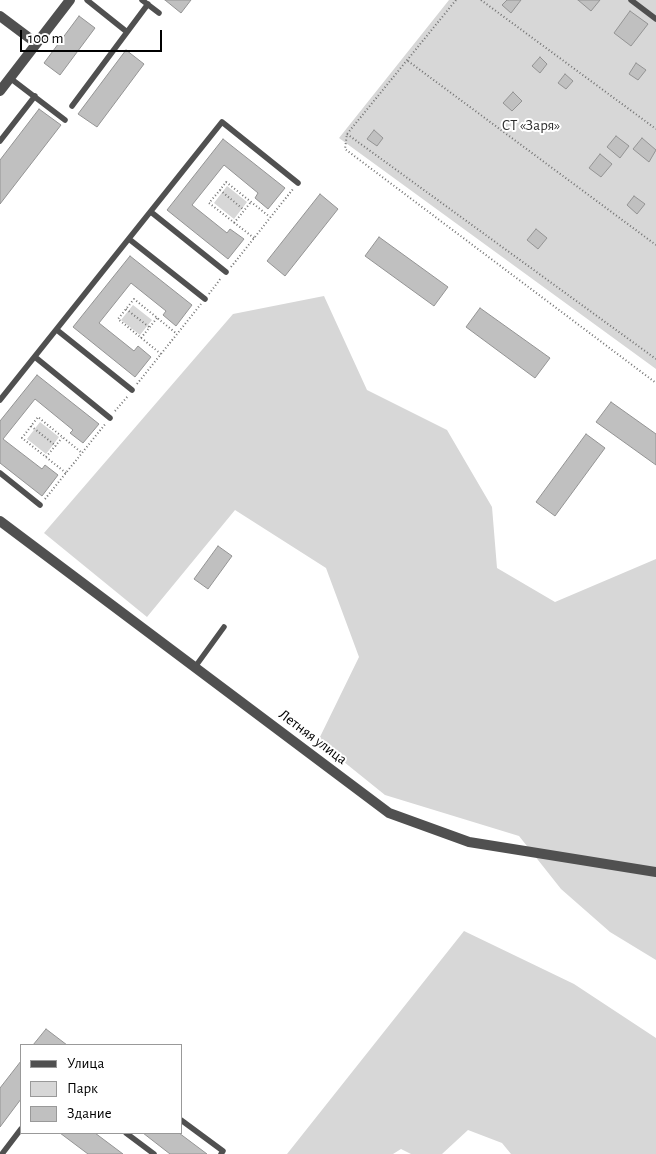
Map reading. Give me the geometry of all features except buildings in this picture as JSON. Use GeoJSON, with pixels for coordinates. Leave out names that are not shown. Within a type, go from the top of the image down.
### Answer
{"type":"FeatureCollection","features":[{"type":"Feature","properties":{"kind":"street"},"geometry":{"type":"LineString","coordinates":[[0,91],[70,0]]}},
{"type":"Feature","properties":{"kind":"street"},"geometry":{"type":"LineString","coordinates":[[0,16],[36,43]]}},
{"type":"Feature","properties":{"kind":"street","name":"Летняя улица"},"geometry":{"type":"LineString","coordinates":[[0,521],[389,813],[469,842],[656,872]]}},
{"type":"Feature","properties":{"kind":"lane"},"geometry":{"type":"LineString","coordinates":[[87,0],[127,32]]}},
{"type":"Feature","properties":{"kind":"lane"},"geometry":{"type":"LineString","coordinates":[[142,0],[159,13]]}},
{"type":"Feature","properties":{"kind":"lane"},"geometry":{"type":"LineString","coordinates":[[631,0],[656,18]]}},
{"type":"Feature","properties":{"kind":"lane"},"geometry":{"type":"LineString","coordinates":[[72,106],[148,4]]}},
{"type":"Feature","properties":{"kind":"lane"},"geometry":{"type":"LineString","coordinates":[[10,78],[65,120]]}},
{"type":"Feature","properties":{"kind":"lane"},"geometry":{"type":"LineString","coordinates":[[0,142],[35,96]]}},
{"type":"Feature","properties":{"kind":"lane"},"geometry":{"type":"LineString","coordinates":[[0,400],[222,122],[298,183]]}},
{"type":"Feature","properties":{"kind":"lane"},"geometry":{"type":"LineString","coordinates":[[151,212],[226,272]]}},
{"type":"Feature","properties":{"kind":"lane"},"geometry":{"type":"LineString","coordinates":[[129,239],[205,299]]}},
{"type":"Feature","properties":{"kind":"lane"},"geometry":{"type":"LineString","coordinates":[[56,330],[132,390]]}},
{"type":"Feature","properties":{"kind":"lane"},"geometry":{"type":"LineString","coordinates":[[34,357],[110,418]]}},
{"type":"Feature","properties":{"kind":"lane"},"geometry":{"type":"LineString","coordinates":[[0,473],[40,505]]}},
{"type":"Feature","properties":{"kind":"lane"},"geometry":{"type":"LineString","coordinates":[[195,667],[224,627]]}},
{"type":"Feature","properties":{"kind":"lane"},"geometry":{"type":"LineString","coordinates":[[182,1121],[223,1151],[221,1154]]}},
{"type":"Feature","properties":{"kind":"lane"},"geometry":{"type":"LineString","coordinates":[[2,1154],[20,1130]]}},
{"type":"Feature","properties":{"kind":"lane"},"geometry":{"type":"LineString","coordinates":[[127,1134],[154,1154]]}},
{"type":"Feature","properties":{"kind":"path"},"geometry":{"type":"LineString","coordinates":[[456,0],[347,134],[345,149],[656,382]]}},
{"type":"Feature","properties":{"kind":"path"},"geometry":{"type":"LineString","coordinates":[[481,0],[656,129]]}},
{"type":"Feature","properties":{"kind":"path"},"geometry":{"type":"LineString","coordinates":[[408,61],[656,245]]}},
{"type":"Feature","properties":{"kind":"path"},"geometry":{"type":"LineString","coordinates":[[347,134],[656,359]]}},
{"type":"Feature","properties":{"kind":"path"},"geometry":{"type":"LineString","coordinates":[[254,238],[209,203],[226,182],[270,217]]}},
{"type":"Feature","properties":{"kind":"path"},"geometry":{"type":"LineString","coordinates":[[40,505],[298,183]]}},
{"type":"Feature","properties":{"kind":"path"},"geometry":{"type":"LineString","coordinates":[[220,190],[244,210]]}},
{"type":"Feature","properties":{"kind":"path"},"geometry":{"type":"LineString","coordinates":[[234,222],[251,202]]}},
{"type":"Feature","properties":{"kind":"path"},"geometry":{"type":"LineString","coordinates":[[161,354],[118,319],[126,308],[134,299],[177,334]]}},
{"type":"Feature","properties":{"kind":"path"},"geometry":{"type":"LineString","coordinates":[[126,308],[149,327]]}},
{"type":"Feature","properties":{"kind":"path"},"geometry":{"type":"LineString","coordinates":[[141,338],[157,318]]}},
{"type":"Feature","properties":{"kind":"path"},"geometry":{"type":"LineString","coordinates":[[66,473],[22,438],[31,426],[38,418],[82,453]]}},
{"type":"Feature","properties":{"kind":"path"},"geometry":{"type":"LineString","coordinates":[[31,426],[56,446]]}},
{"type":"Feature","properties":{"kind":"path"},"geometry":{"type":"LineString","coordinates":[[46,458],[63,437]]}},
{"type":"Feature","properties":{"kind":"green space","name":"СТ «Заря»"},"geometry":{"type":"Polygon","coordinates":[[[449,0],[656,0],[656,369],[339,138],[449,0]]]}},
{"type":"Feature","properties":{"kind":"green space"},"geometry":{"type":"Polygon","coordinates":[[[227,186],[247,202],[234,219],[214,203],[227,186]]]}},
{"type":"Feature","properties":{"kind":"green space"},"geometry":{"type":"Polygon","coordinates":[[[324,296],[367,390],[447,430],[492,507],[497,568],[555,602],[656,559],[656,960],[610,932],[561,889],[519,836],[385,795],[318,741],[359,657],[326,568],[235,510],[147,617],[44,533],[233,314],[324,296]]]}},
{"type":"Feature","properties":{"kind":"green space"},"geometry":{"type":"Polygon","coordinates":[[[133,305],[152,320],[140,335],[121,320],[133,305]]]}},
{"type":"Feature","properties":{"kind":"green space"},"geometry":{"type":"Polygon","coordinates":[[[40,422],[59,437],[46,454],[27,439],[40,422]]]}},
{"type":"Feature","properties":{"kind":"green space"},"geometry":{"type":"Polygon","coordinates":[[[464,931],[574,984],[656,1038],[656,1154],[511,1154],[502,1143],[468,1130],[442,1154],[411,1154],[401,1149],[393,1154],[287,1154],[464,931]]]}}]}
